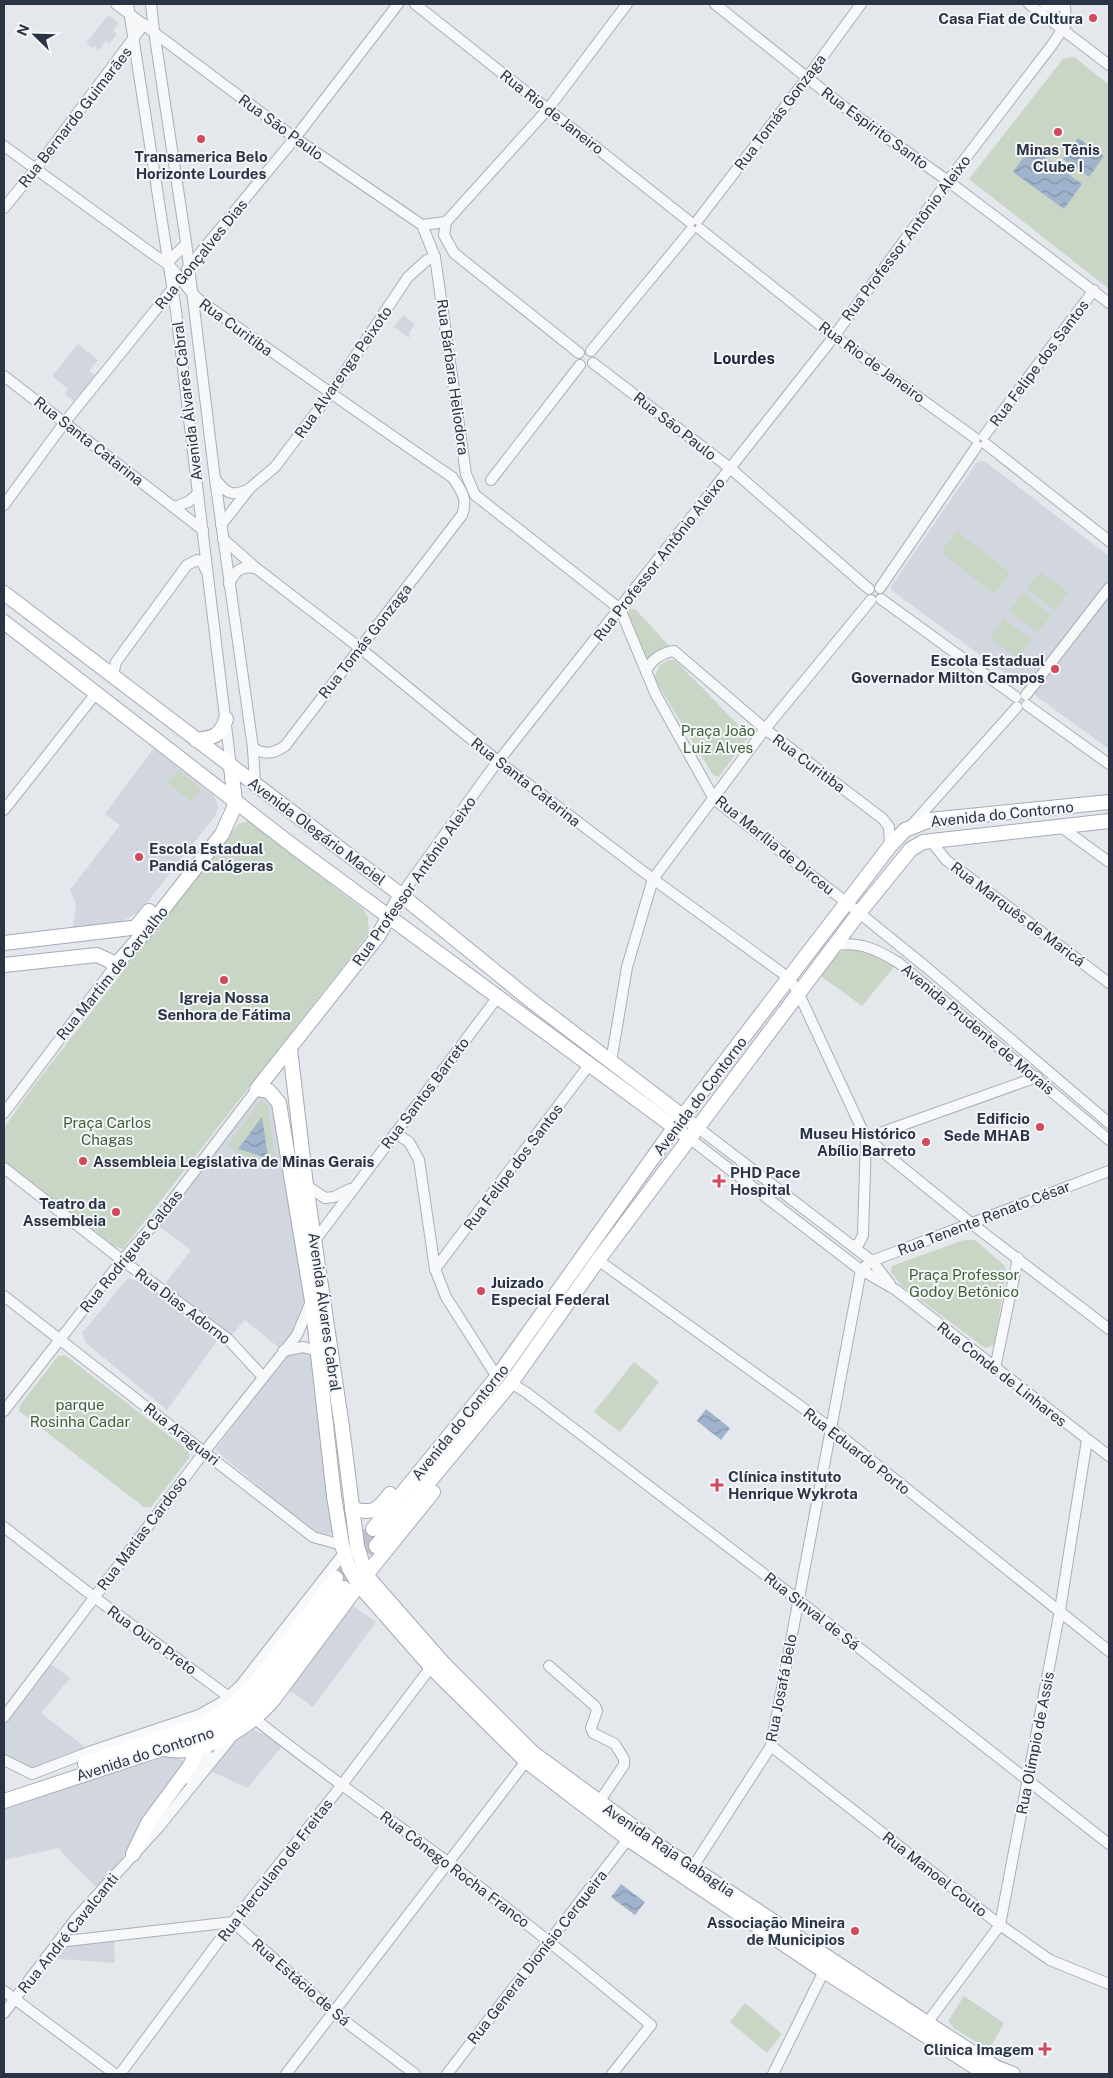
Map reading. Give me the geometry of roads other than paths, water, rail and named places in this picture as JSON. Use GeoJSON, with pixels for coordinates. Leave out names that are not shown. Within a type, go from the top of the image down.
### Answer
{"type":"FeatureCollection","features":[{"type":"Feature","properties":{"kind":"main road","name":"Avenida Olegário Maciel"},"geometry":{"type":"LineString","coordinates":[[4,593],[231,767],[401,894],[534,1003],[611,1062],[693,1133]]}},
{"type":"Feature","properties":{"kind":"main road","name":"Avenida Olegário Maciel"},"geometry":{"type":"LineString","coordinates":[[4,622],[97,692],[235,801],[465,971],[497,998],[590,1065],[679,1122]]}},
{"type":"Feature","properties":{"kind":"main road"},"geometry":{"type":"LineString","coordinates":[[196,740],[212,738],[218,735],[223,730],[226,719]]}},
{"type":"Feature","properties":{"kind":"main road","name":"Avenida Álvares Cabral"},"geometry":{"type":"LineString","coordinates":[[231,767],[235,801]]}},
{"type":"Feature","properties":{"kind":"main road","name":"Rua Martim de Carvalho"},"geometry":{"type":"LineString","coordinates":[[115,966],[222,834],[235,801]]}},
{"type":"Feature","properties":{"kind":"main road","name":"Avenida do Contorno"},"geometry":{"type":"LineString","coordinates":[[373,1529],[497,1377],[679,1122],[890,846],[905,830],[930,820],[1109,802]]}},
{"type":"Feature","properties":{"kind":"main road","name":"Avenida do Contorno"},"geometry":{"type":"LineString","coordinates":[[376,1546],[511,1383],[598,1260],[798,992],[911,849],[923,842],[1109,821]]}},
{"type":"Feature","properties":{"kind":"main road","name":"Rua Martim de Carvalho"},"geometry":{"type":"LineString","coordinates":[[55,937],[136,926],[205,842],[222,834]]}},
{"type":"Feature","properties":{"kind":"main road","name":"Rua Professor Antônio Aleixo"},"geometry":{"type":"LineString","coordinates":[[257,1089],[378,936],[401,894]]}},
{"type":"Feature","properties":{"kind":"main road"},"geometry":{"type":"LineString","coordinates":[[4,943],[55,937],[54,947],[57,958]]}},
{"type":"Feature","properties":{"kind":"main road"},"geometry":{"type":"LineString","coordinates":[[4,965],[97,955],[110,961],[115,966]]}},
{"type":"Feature","properties":{"kind":"main road"},"geometry":{"type":"LineString","coordinates":[[497,998],[501,994],[506,993],[534,1003]]}},
{"type":"Feature","properties":{"kind":"main road","name":"Avenida Álvares Cabral"},"geometry":{"type":"LineString","coordinates":[[290,1048],[306,1185],[342,1427],[362,1580]]}},
{"type":"Feature","properties":{"kind":"main road","name":"Avenida Álvares Cabral"},"geometry":{"type":"LineString","coordinates":[[257,1089],[269,1091],[279,1103],[312,1301],[334,1496],[342,1549],[349,1568],[362,1580]]}},
{"type":"Feature","properties":{"kind":"main road"},"geometry":{"type":"LineString","coordinates":[[318,1351],[327,1369],[334,1416],[342,1427]]}},
{"type":"Feature","properties":{"kind":"main road"},"geometry":{"type":"LineString","coordinates":[[352,1509],[367,1512],[374,1511],[380,1506],[450,1423],[497,1377]]}},
{"type":"Feature","properties":{"kind":"main road"},"geometry":{"type":"LineString","coordinates":[[164,1749],[181,1751],[193,1749],[221,1739],[255,1719],[273,1700],[362,1580],[497,1410],[511,1383]]}},
{"type":"Feature","properties":{"kind":"main road","name":"Avenida Raja Gabaglia"},"geometry":{"type":"LineString","coordinates":[[362,1580],[431,1666],[529,1757],[628,1839],[689,1873],[995,2066],[1014,2074]]}},
{"type":"Feature","properties":{"kind":"main road","name":"Avenida Raja Gabaglia"},"geometry":{"type":"LineString","coordinates":[[362,1580],[444,1664],[529,1757],[599,1802],[661,1847],[689,1873],[824,1971],[986,2074]]}},
{"type":"Feature","properties":{"kind":"main road","name":"Avenida do Contorno"},"geometry":{"type":"LineString","coordinates":[[4,1791],[201,1725],[231,1707],[244,1697],[340,1583],[261,1697],[222,1728],[4,1801]]}},
{"type":"Feature","properties":{"kind":"main road"},"geometry":{"type":"LineString","coordinates":[[133,1854],[148,1823],[190,1766],[195,1755],[193,1749]]}},
{"type":"Feature","properties":{"kind":"main road"},"geometry":{"type":"LineString","coordinates":[[628,1839],[638,1836],[653,1846],[661,1847]]}},
{"type":"Feature","properties":{"kind":"main road"},"geometry":{"type":"LineString","coordinates":[[875,2004],[882,2005],[916,2024],[927,2023]]}},
{"type":"Feature","properties":{"kind":"street","name":"Rua São Paulo"},"geometry":{"type":"LineString","coordinates":[[116,4],[295,138],[422,225]]}},
{"type":"Feature","properties":{"kind":"street","name":"Avenida Álvares Cabral"},"geometry":{"type":"LineString","coordinates":[[128,4],[173,289],[231,767]]}},
{"type":"Feature","properties":{"kind":"street","name":"Avenida Álvares Cabral"},"geometry":{"type":"LineString","coordinates":[[151,4],[186,244],[221,525],[253,748],[255,784]]}},
{"type":"Feature","properties":{"kind":"street","name":"Rua Gonçalves Dias"},"geometry":{"type":"LineString","coordinates":[[4,505],[65,422],[295,138],[398,4]]}},
{"type":"Feature","properties":{"kind":"street","name":"Rua Rio de Janeiro"},"geometry":{"type":"LineString","coordinates":[[415,4],[834,336],[980,441],[1109,541]]}},
{"type":"Feature","properties":{"kind":"street"},"geometry":{"type":"LineString","coordinates":[[578,352],[454,253],[444,235],[446,222],[548,109],[627,4]]}},
{"type":"Feature","properties":{"kind":"street","name":"Rua Espírito Santo"},"geometry":{"type":"LineString","coordinates":[[715,4],[807,78],[948,181],[1109,303]]}},
{"type":"Feature","properties":{"kind":"street","name":"Rua Tomás Gonzaga"},"geometry":{"type":"LineString","coordinates":[[591,351],[695,225],[807,78],[860,4]]}},
{"type":"Feature","properties":{"kind":"street"},"geometry":{"type":"LineString","coordinates":[[1029,4],[1109,65]]}},
{"type":"Feature","properties":{"kind":"street"},"geometry":{"type":"LineString","coordinates":[[1045,4],[1056,7],[1060,4]]}},
{"type":"Feature","properties":{"kind":"street"},"geometry":{"type":"LineString","coordinates":[[1063,29],[1066,24],[1065,4]]}},
{"type":"Feature","properties":{"kind":"street","name":"Rua Bernardo Guimarães"},"geometry":{"type":"LineString","coordinates":[[4,208],[35,170],[144,24]]}},
{"type":"Feature","properties":{"kind":"street","name":"Rua Professor Antônio Aleixo"},"geometry":{"type":"LineString","coordinates":[[401,894],[499,762],[834,336],[1063,29]]}},
{"type":"Feature","properties":{"kind":"street","name":"Rua Curitiba"},"geometry":{"type":"LineString","coordinates":[[4,146],[157,257],[168,262],[192,295],[330,394],[452,477],[462,491],[465,507]]}},
{"type":"Feature","properties":{"kind":"street"},"geometry":{"type":"LineString","coordinates":[[435,257],[422,225],[446,222]]}},
{"type":"Feature","properties":{"kind":"street"},"geometry":{"type":"LineString","coordinates":[[168,262],[186,244]]}},
{"type":"Feature","properties":{"kind":"street","name":"Rua Alvarenga Peixoto"},"geometry":{"type":"LineString","coordinates":[[221,525],[250,488],[275,467],[330,394],[408,277],[426,260],[435,257]]}},
{"type":"Feature","properties":{"kind":"street","name":"Rua Bárbara Heliodora"},"geometry":{"type":"LineString","coordinates":[[435,257],[466,474],[475,495],[620,609]]}},
{"type":"Feature","properties":{"kind":"street","name":"Rua Felipe dos Santos"},"geometry":{"type":"LineString","coordinates":[[611,1062],[627,968],[653,879],[765,729],[875,594],[980,441],[1094,290]]}},
{"type":"Feature","properties":{"kind":"street"},"geometry":{"type":"LineString","coordinates":[[583,350],[591,351],[594,355],[593,363],[585,367],[580,365],[577,358],[578,352],[583,350]]}},
{"type":"Feature","properties":{"kind":"street","name":"Rua São Paulo"},"geometry":{"type":"LineString","coordinates":[[593,363],[730,468],[875,594],[1109,764]]}},
{"type":"Feature","properties":{"kind":"street"},"geometry":{"type":"LineString","coordinates":[[491,480],[580,365]]}},
{"type":"Feature","properties":{"kind":"street","name":"Rua Santa Catarina"},"geometry":{"type":"LineString","coordinates":[[4,376],[203,530]]}},
{"type":"Feature","properties":{"kind":"street"},"geometry":{"type":"LineString","coordinates":[[452,477],[459,479],[466,474]]}},
{"type":"Feature","properties":{"kind":"street"},"geometry":{"type":"LineString","coordinates":[[215,479],[224,491],[239,494],[250,488]]}},
{"type":"Feature","properties":{"kind":"street"},"geometry":{"type":"LineString","coordinates":[[175,507],[188,502],[198,494]]}},
{"type":"Feature","properties":{"kind":"street","name":"Rua Tomás Gonzaga"},"geometry":{"type":"LineString","coordinates":[[253,748],[268,754],[285,746],[462,516],[465,507]]}},
{"type":"Feature","properties":{"kind":"street","name":"Rua Santa Catarina"},"geometry":{"type":"LineString","coordinates":[[223,539],[256,568],[360,648],[499,762],[653,879],[788,978],[798,992],[866,1138]]}},
{"type":"Feature","properties":{"kind":"street"},"geometry":{"type":"LineString","coordinates":[[113,675],[116,662],[187,565],[197,560],[202,562],[208,576]]}},
{"type":"Feature","properties":{"kind":"street"},"geometry":{"type":"LineString","coordinates":[[229,584],[235,571],[239,568],[256,568]]}},
{"type":"Feature","properties":{"kind":"street"},"geometry":{"type":"LineString","coordinates":[[910,828],[1022,701],[1109,588]]}},
{"type":"Feature","properties":{"kind":"street","name":"Rua Marília de Dirceu"},"geometry":{"type":"LineString","coordinates":[[620,609],[656,695],[714,799],[859,913]]}},
{"type":"Feature","properties":{"kind":"street","name":"Rua Curitiba"},"geometry":{"type":"LineString","coordinates":[[646,671],[655,658],[664,652],[674,651],[765,729],[883,819],[889,826],[890,846]]}},
{"type":"Feature","properties":{"kind":"street"},"geometry":{"type":"LineString","coordinates":[[4,810],[97,692]]}},
{"type":"Feature","properties":{"kind":"street"},"geometry":{"type":"LineString","coordinates":[[1062,827],[1109,862]]}},
{"type":"Feature","properties":{"kind":"street","name":"Rua Marquês de Maricá"},"geometry":{"type":"LineString","coordinates":[[931,841],[946,860],[1109,983]]}},
{"type":"Feature","properties":{"kind":"street","name":"Avenida Prudente de Morais"},"geometry":{"type":"LineString","coordinates":[[859,913],[1042,1064],[1109,1123]]}},
{"type":"Feature","properties":{"kind":"street","name":"Avenida Prudente de Morais"},"geometry":{"type":"LineString","coordinates":[[835,945],[854,943],[872,948],[899,962],[1109,1140]]}},
{"type":"Feature","properties":{"kind":"street","name":"Rua Martim de Carvalho"},"geometry":{"type":"LineString","coordinates":[[4,1113],[115,966]]}},
{"type":"Feature","properties":{"kind":"street","name":"Rua Santos Barreto"},"geometry":{"type":"LineString","coordinates":[[304,1257],[314,1240],[497,998]]}},
{"type":"Feature","properties":{"kind":"street","name":"Rua Felipe dos Santos"},"geometry":{"type":"LineString","coordinates":[[436,1269],[590,1065]]}},
{"type":"Feature","properties":{"kind":"street"},"geometry":{"type":"LineString","coordinates":[[866,1138],[1036,1077]]}},
{"type":"Feature","properties":{"kind":"street","name":"Rua Rodrigues Caldas"},"geometry":{"type":"LineString","coordinates":[[4,1411],[122,1260],[155,1223],[257,1089]]}},
{"type":"Feature","properties":{"kind":"street"},"geometry":{"type":"LineString","coordinates":[[395,1133],[409,1142],[419,1160],[436,1269],[446,1297],[497,1377]]}},
{"type":"Feature","properties":{"kind":"street","name":"Rua Conde de Linhares"},"geometry":{"type":"LineString","coordinates":[[693,1133],[854,1247],[872,1261],[896,1290]]}},
{"type":"Feature","properties":{"kind":"street","name":"Rua Conde de Linhares"},"geometry":{"type":"LineString","coordinates":[[693,1133],[862,1270],[896,1290],[1109,1456]]}},
{"type":"Feature","properties":{"kind":"street"},"geometry":{"type":"LineString","coordinates":[[866,1138],[972,1224],[1109,1329]]}},
{"type":"Feature","properties":{"kind":"street"},"geometry":{"type":"LineString","coordinates":[[854,1247],[859,1243],[862,1235],[866,1138]]}},
{"type":"Feature","properties":{"kind":"street","name":"Rua Dias Adorno"},"geometry":{"type":"LineString","coordinates":[[4,1168],[122,1260],[228,1339],[263,1377]]}},
{"type":"Feature","properties":{"kind":"street","name":"Rua Tenente Renato César"},"geometry":{"type":"LineString","coordinates":[[862,1270],[872,1261],[1109,1170]]}},
{"type":"Feature","properties":{"kind":"street","name":"Rua Santos Barreto"},"geometry":{"type":"LineString","coordinates":[[306,1185],[325,1198],[334,1197],[354,1187]]}},
{"type":"Feature","properties":{"kind":"street"},"geometry":{"type":"LineString","coordinates":[[994,1368],[1018,1258]]}},
{"type":"Feature","properties":{"kind":"street","name":"Rua Eduardo Porto"},"geometry":{"type":"LineString","coordinates":[[598,1260],[832,1429],[1109,1651]]}},
{"type":"Feature","properties":{"kind":"street","name":"Rua Josafá Belo"},"geometry":{"type":"LineString","coordinates":[[689,1873],[771,1746],[862,1270]]}},
{"type":"Feature","properties":{"kind":"street","name":"Rua Araguari"},"geometry":{"type":"LineString","coordinates":[[4,1296],[313,1537],[342,1549]]}},
{"type":"Feature","properties":{"kind":"street","name":"Rua Matias Cardoso"},"geometry":{"type":"LineString","coordinates":[[4,1718],[205,1451],[297,1335],[306,1319],[312,1301]]}},
{"type":"Feature","properties":{"kind":"street"},"geometry":{"type":"LineString","coordinates":[[283,1351],[303,1347],[318,1351]]}},
{"type":"Feature","properties":{"kind":"street","name":"Rua Sinval de Sá"},"geometry":{"type":"LineString","coordinates":[[511,1383],[527,1393],[798,1600],[1109,1844]]}},
{"type":"Feature","properties":{"kind":"street","name":"Rua Olímpio de Assis"},"geometry":{"type":"LineString","coordinates":[[927,2023],[1000,1925],[1060,1610],[1087,1440]]}},
{"type":"Feature","properties":{"kind":"street","name":"Rua Ouro Preto"},"geometry":{"type":"LineString","coordinates":[[4,1527],[94,1597],[229,1696]]}},
{"type":"Feature","properties":{"kind":"street","name":"Avenida do Contorno"},"geometry":{"type":"LineString","coordinates":[[4,1760],[32,1774],[89,1752],[199,1715],[229,1696],[249,1675],[342,1549]]}},
{"type":"Feature","properties":{"kind":"street","name":"Rua Herculano de Freitas"},"geometry":{"type":"LineString","coordinates":[[120,2074],[233,1922],[341,1786],[431,1666]]}},
{"type":"Feature","properties":{"kind":"street"},"geometry":{"type":"LineString","coordinates":[[549,1666],[595,1706],[597,1711],[591,1728],[593,1733],[615,1744],[624,1759],[624,1765],[599,1802]]}},
{"type":"Feature","properties":{"kind":"street"},"geometry":{"type":"LineString","coordinates":[[235,1712],[244,1697]]}},
{"type":"Feature","properties":{"kind":"street","name":"Rua André Cavalcanti"},"geometry":{"type":"LineString","coordinates":[[4,2013],[100,1890],[158,1828],[237,1731],[261,1697]]}},
{"type":"Feature","properties":{"kind":"street","name":"Rua Cônego Rocha Franco"},"geometry":{"type":"LineString","coordinates":[[255,1719],[341,1786],[448,1862],[550,1941],[650,2025],[612,2074]]}},
{"type":"Feature","properties":{"kind":"street","name":"Rua Manoel Couto"},"geometry":{"type":"LineString","coordinates":[[771,1746],[1000,1925],[1050,1960],[1109,1984]]}},
{"type":"Feature","properties":{"kind":"street","name":"Rua André Cavalcanti"},"geometry":{"type":"LineString","coordinates":[[133,1854],[207,1754]]}},
{"type":"Feature","properties":{"kind":"street"},"geometry":{"type":"LineString","coordinates":[[286,2074],[529,1757]]}},
{"type":"Feature","properties":{"kind":"street","name":"Rua General Dionísio Cerqueira"},"geometry":{"type":"LineString","coordinates":[[446,2074],[628,1839]]}},
{"type":"Feature","properties":{"kind":"street"},"geometry":{"type":"LineString","coordinates":[[58,1942],[233,1922]]}},
{"type":"Feature","properties":{"kind":"street","name":"Rua Estácio de Sá"},"geometry":{"type":"LineString","coordinates":[[233,1922],[334,2013],[415,2074]]}},
{"type":"Feature","properties":{"kind":"street"},"geometry":{"type":"LineString","coordinates":[[773,2074],[824,1971]]}},
{"type":"Feature","properties":{"kind":"street"},"geometry":{"type":"LineString","coordinates":[[4,1991],[115,2074]]}},
{"type":"Feature","properties":{"kind":"water"},"geometry":{"type":"Polygon","coordinates":[[[1078,138],[1104,156],[1089,177],[1063,159],[1078,138]]]}},
{"type":"Feature","properties":{"kind":"water"},"geometry":{"type":"Polygon","coordinates":[[[1031,147],[1082,184],[1064,209],[1013,172],[1031,147]]]}},
{"type":"Feature","properties":{"kind":"water"},"geometry":{"type":"Polygon","coordinates":[[[262,1117],[268,1156],[264,1157],[238,1149],[262,1117]]]}},
{"type":"Feature","properties":{"kind":"water"},"geometry":{"type":"Polygon","coordinates":[[[706,1409],[730,1428],[721,1440],[697,1421],[706,1409]]]}},
{"type":"Feature","properties":{"kind":"water"},"geometry":{"type":"Polygon","coordinates":[[[621,1884],[645,1902],[635,1915],[611,1897],[621,1884]]]}},
{"type":"Feature","properties":{"kind":"tunnel"},"geometry":{"type":"LineString","coordinates":[[336,1578],[373,1529]]}},
{"type":"Feature","properties":{"kind":"tunnel"},"geometry":{"type":"LineString","coordinates":[[344,1588],[376,1546]]}},
{"type":"Feature","properties":{"kind":"place","name":"Casa Fiat de Cultura"},"geometry":{"type":"Point","coordinates":[1093,18]}},
{"type":"Feature","properties":{"kind":"place","name":"Minas Tênis Clube I"},"geometry":{"type":"Point","coordinates":[1058,132]}},
{"type":"Feature","properties":{"kind":"place","name":"Transamerica Belo Horizonte Lourdes"},"geometry":{"type":"Point","coordinates":[201,139]}},
{"type":"Feature","properties":{"kind":"place","name":"Escola Estadual Governador Milton Campos"},"geometry":{"type":"Point","coordinates":[1055,669]}},
{"type":"Feature","properties":{"kind":"place","name":"Escola Estadual Pandiá Calógeras"},"geometry":{"type":"Point","coordinates":[139,857]}},
{"type":"Feature","properties":{"kind":"place","name":"Igreja Nossa Senhora de Fátima"},"geometry":{"type":"Point","coordinates":[224,980]}},
{"type":"Feature","properties":{"kind":"place","name":"Edificio Sede MHAB"},"geometry":{"type":"Point","coordinates":[1040,1127]}},
{"type":"Feature","properties":{"kind":"place","name":"Museu Histórico Abílio Barreto"},"geometry":{"type":"Point","coordinates":[926,1142]}},
{"type":"Feature","properties":{"kind":"place","name":"Assembleia Legislativa de Minas Gerais"},"geometry":{"type":"Point","coordinates":[83,1161]}},
{"type":"Feature","properties":{"kind":"place","name":"PHD Pace Hospital"},"geometry":{"type":"Point","coordinates":[719,1181]}},
{"type":"Feature","properties":{"kind":"place","name":"Teatro da Assembleia"},"geometry":{"type":"Point","coordinates":[116,1212]}},
{"type":"Feature","properties":{"kind":"place","name":"Juizado Especial Federal"},"geometry":{"type":"Point","coordinates":[481,1291]}},
{"type":"Feature","properties":{"kind":"place","name":"Clínica instituto Henrique Wykrota"},"geometry":{"type":"Point","coordinates":[717,1485]}},
{"type":"Feature","properties":{"kind":"place","name":"Associação Mineira de Municipios"},"geometry":{"type":"Point","coordinates":[855,1931]}},
{"type":"Feature","properties":{"kind":"place","name":"Clinica Imagem"},"geometry":{"type":"Point","coordinates":[1045,2049]}},
{"type":"Feature","properties":{"kind":"district","name":"Lourdes"},"geometry":{"type":"Point","coordinates":[744,358]}},
{"type":"Feature","properties":{"kind":"park label","name":"Praça João Luiz Alves"},"geometry":{"type":"Point","coordinates":[718,738]}},
{"type":"Feature","properties":{"kind":"park label","name":"Praça Carlos Chagas"},"geometry":{"type":"Point","coordinates":[107,1130]}},
{"type":"Feature","properties":{"kind":"park label","name":"Praça Professor Godoy Betônico"},"geometry":{"type":"Point","coordinates":[964,1282]}},
{"type":"Feature","properties":{"kind":"park label","name":"parque Rosinha Cadar"},"geometry":{"type":"Point","coordinates":[80,1412]}}]}
